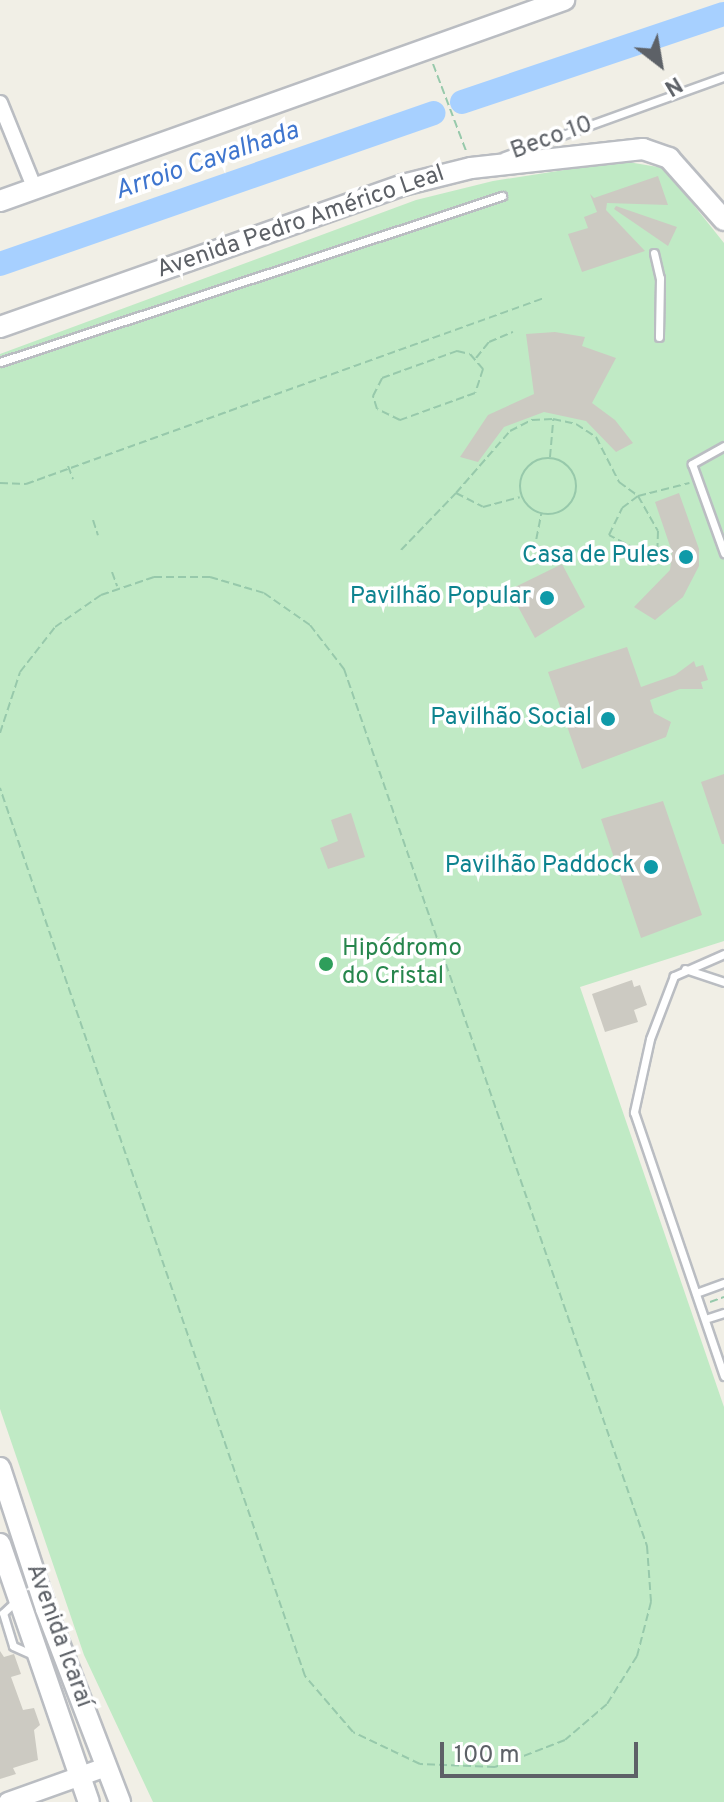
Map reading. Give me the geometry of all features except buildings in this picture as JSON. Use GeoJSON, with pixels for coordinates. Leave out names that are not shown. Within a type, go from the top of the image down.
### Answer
{"type":"FeatureCollection","features":[{"type":"Feature","properties":{"kind":"main road"},"geometry":{"type":"LineString","coordinates":[[0,201],[564,0]]}},
{"type":"Feature","properties":{"kind":"main road","name":"Avenida Pedro Américo Leal"},"geometry":{"type":"LineString","coordinates":[[0,327],[403,185],[471,168],[643,149],[669,158],[724,220]]}},
{"type":"Feature","properties":{"kind":"main road","name":"Avenida Icaraí"},"geometry":{"type":"LineString","coordinates":[[0,1468],[6,1501],[120,1802]]}},
{"type":"Feature","properties":{"kind":"main road","name":"Avenida Icaraí"},"geometry":{"type":"LineString","coordinates":[[0,1544],[7,1608],[38,1656],[89,1802]]}},
{"type":"Feature","properties":{"kind":"street"},"geometry":{"type":"LineString","coordinates":[[0,103],[35,189]]}},
{"type":"Feature","properties":{"kind":"street"},"geometry":{"type":"LineString","coordinates":[[8,1802],[106,1767]]}},
{"type":"Feature","properties":{"kind":"lane","name":"Beco 10"},"geometry":{"type":"LineString","coordinates":[[471,168],[724,77]]}},
{"type":"Feature","properties":{"kind":"lane"},"geometry":{"type":"LineString","coordinates":[[0,362],[502,196]]}},
{"type":"Feature","properties":{"kind":"lane"},"geometry":{"type":"LineString","coordinates":[[654,253],[660,278],[659,337]]}},
{"type":"Feature","properties":{"kind":"lane"},"geometry":{"type":"LineString","coordinates":[[724,446],[692,464],[724,553]]}},
{"type":"Feature","properties":{"kind":"lane"},"geometry":{"type":"LineString","coordinates":[[724,954],[674,976],[662,1002],[634,1112],[724,1376]]}},
{"type":"Feature","properties":{"kind":"lane"},"geometry":{"type":"LineString","coordinates":[[685,969],[724,981]]}},
{"type":"Feature","properties":{"kind":"lane"},"geometry":{"type":"LineString","coordinates":[[696,1293],[724,1283]]}},
{"type":"Feature","properties":{"kind":"lane"},"geometry":{"type":"LineString","coordinates":[[705,1319],[724,1313]]}},
{"type":"Feature","properties":{"kind":"path"},"geometry":{"type":"LineString","coordinates":[[428,48],[471,168]]}},
{"type":"Feature","properties":{"kind":"path"},"geometry":{"type":"LineString","coordinates":[[0,483],[26,484],[67,465],[544,298]]}},
{"type":"Feature","properties":{"kind":"path"},"geometry":{"type":"LineString","coordinates":[[476,358],[489,342],[513,332]]}},
{"type":"Feature","properties":{"kind":"path"},"geometry":{"type":"LineString","coordinates":[[457,351],[476,358],[484,376],[470,397],[400,420],[377,409],[374,390],[388,375],[457,351]]}},
{"type":"Feature","properties":{"kind":"path"},"geometry":{"type":"LineString","coordinates":[[550,458],[553,419]]}},
{"type":"Feature","properties":{"kind":"path"},"geometry":{"type":"LineString","coordinates":[[401,550],[510,431],[532,420],[553,419],[576,424],[596,437],[619,482],[638,496],[658,531],[657,560],[609,535],[622,508],[638,496],[656,495],[698,480]]}},
{"type":"Feature","properties":{"kind":"path"},"geometry":{"type":"LineString","coordinates":[[550,458],[567,465],[576,491],[560,512],[541,514],[522,497],[523,473],[534,462],[550,458]]}},
{"type":"Feature","properties":{"kind":"path"},"geometry":{"type":"LineString","coordinates":[[67,465],[73,479]]}},
{"type":"Feature","properties":{"kind":"path"},"geometry":{"type":"LineString","coordinates":[[456,493],[483,507],[522,497]]}},
{"type":"Feature","properties":{"kind":"path"},"geometry":{"type":"LineString","coordinates":[[534,551],[541,514]]}},
{"type":"Feature","properties":{"kind":"path"},"geometry":{"type":"LineString","coordinates":[[93,520],[98,535]]}},
{"type":"Feature","properties":{"kind":"path"},"geometry":{"type":"LineString","coordinates":[[112,572],[118,587]]}},
{"type":"Feature","properties":{"kind":"path"},"geometry":{"type":"LineString","coordinates":[[0,733],[12,688],[42,641],[84,604],[118,587],[191,575],[247,586],[310,625],[353,685],[647,1546],[651,1602],[637,1656],[607,1704],[565,1740],[495,1767],[420,1764],[353,1732],[305,1676],[0,788]]}},
{"type":"Feature","properties":{"kind":"path"},"geometry":{"type":"LineString","coordinates":[[700,1305],[724,1297]]}},
{"type":"Feature","properties":{"kind":"green space","name":"Hipódromo do Cristal"},"geometry":{"type":"Polygon","coordinates":[[[622,161],[664,168],[724,243],[724,941],[580,987],[724,1407],[724,1802],[153,1802],[84,1655],[0,1409],[0,354],[416,200],[493,181],[622,161]]]}},
{"type":"Feature","properties":{"kind":"waterway","name":"Arroio Cavalhada"},"geometry":{"type":"LineString","coordinates":[[462,102],[724,14]]}},
{"type":"Feature","properties":{"kind":"waterway","name":"Arroio Cavalhada"},"geometry":{"type":"LineString","coordinates":[[0,264],[433,113]]}},
{"type":"Feature","properties":{"kind":"place","name":"Casa de Pules"},"geometry":{"type":"Point","coordinates":[686,557]}},
{"type":"Feature","properties":{"kind":"place","name":"Pavilhão Popular"},"geometry":{"type":"Point","coordinates":[547,598]}},
{"type":"Feature","properties":{"kind":"place","name":"Pavilhão Social"},"geometry":{"type":"Point","coordinates":[608,719]}},
{"type":"Feature","properties":{"kind":"place","name":"Pavilhão Paddock"},"geometry":{"type":"Point","coordinates":[651,867]}},
{"type":"Feature","properties":{"kind":"place","name":"Hipódromo do Cristal"},"geometry":{"type":"Point","coordinates":[326,964]}}]}
